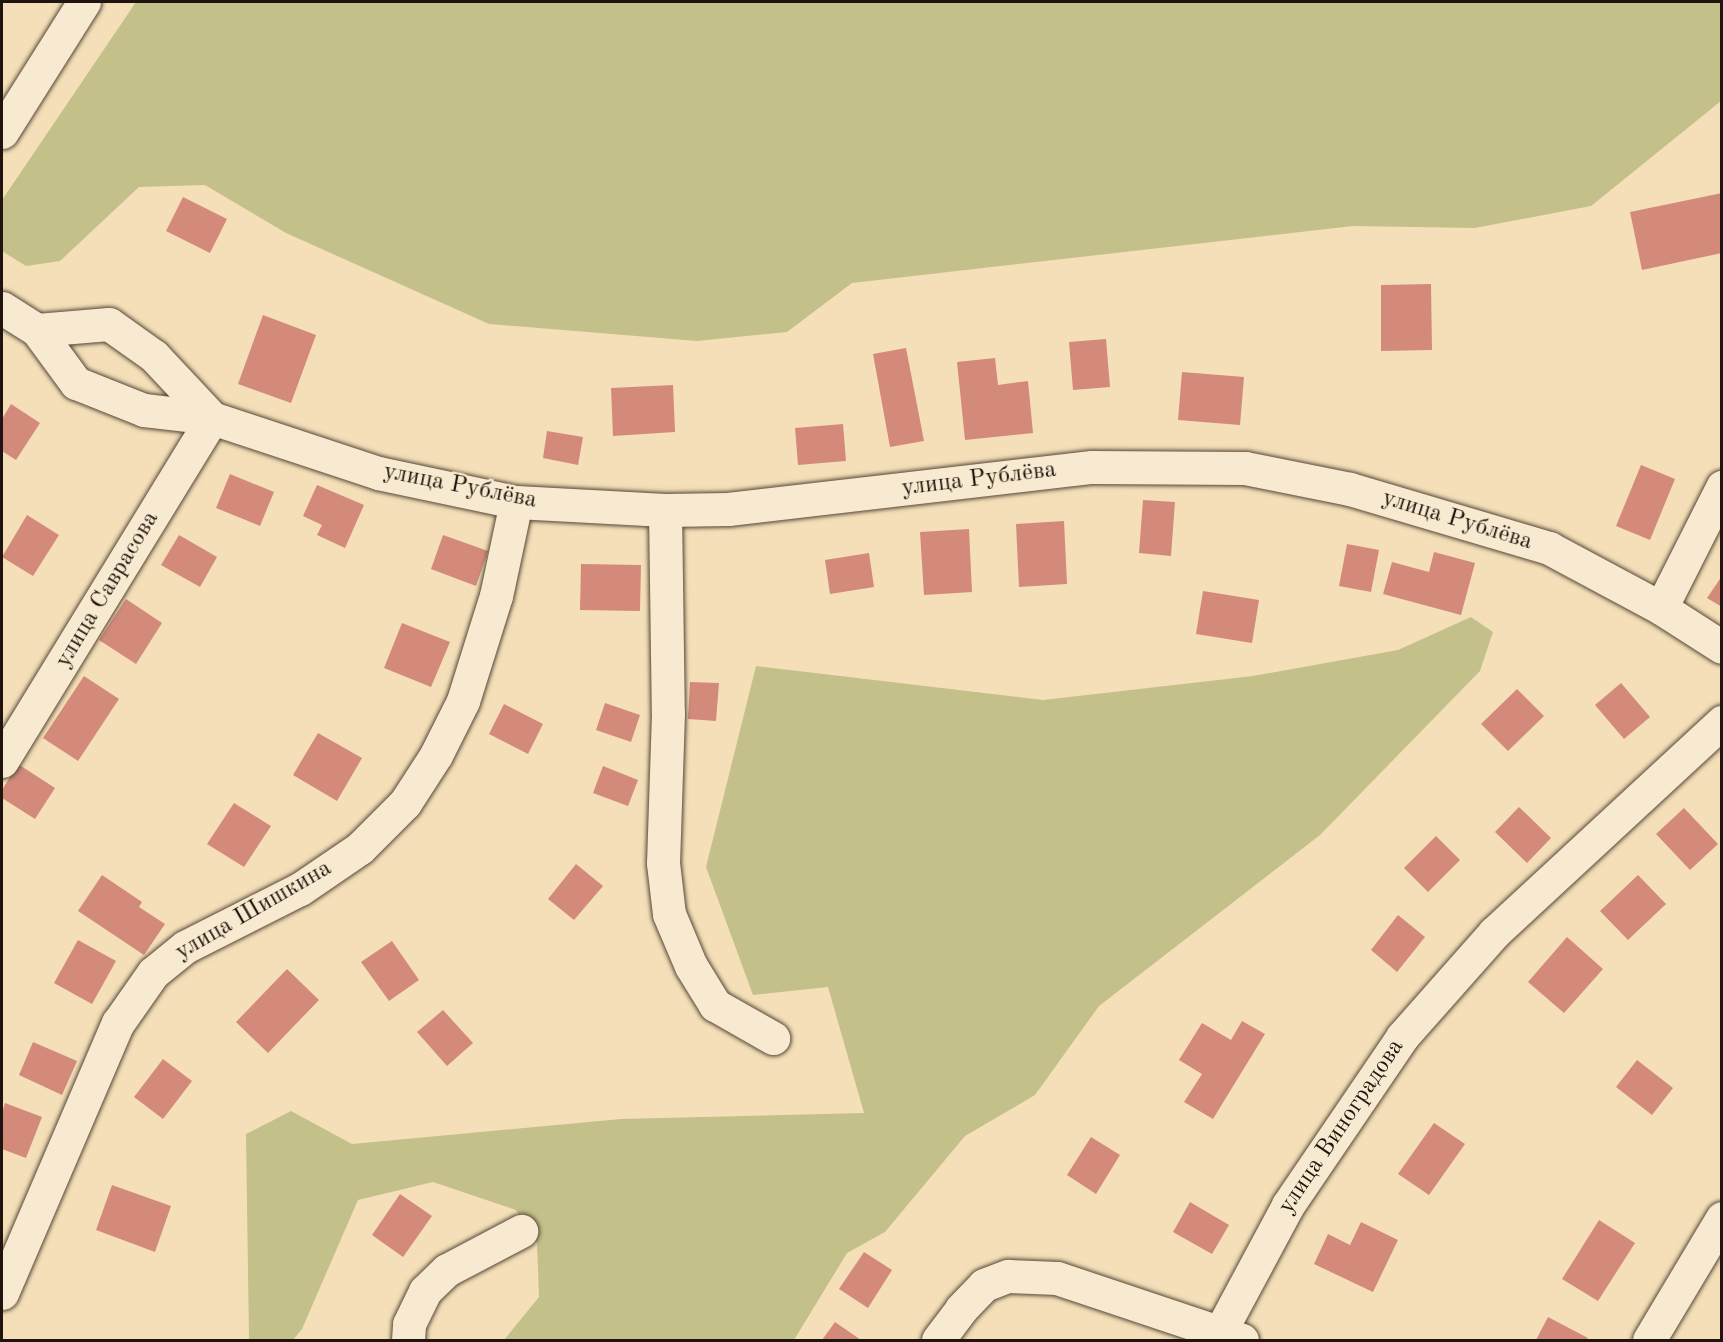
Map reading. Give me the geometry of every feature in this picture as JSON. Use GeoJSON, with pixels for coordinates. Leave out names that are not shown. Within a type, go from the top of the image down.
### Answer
{"type":"FeatureCollection","features":[{"type":"Feature","properties":{"kind":"street"},"geometry":{"type":"LineString","coordinates":[[2,132],[84,2]]}},
{"type":"Feature","properties":{"kind":"street"},"geometry":{"type":"LineString","coordinates":[[2,308],[37,330],[109,324],[154,356],[212,418]]}},
{"type":"Feature","properties":{"kind":"street","name":"улица Рублёва"},"geometry":{"type":"LineString","coordinates":[[37,330],[76,382],[144,410],[212,418],[378,473],[516,502],[665,510],[728,509],[839,498],[944,482],[1092,467],[1245,468],[1350,489],[1549,548],[1661,608],[1722,647]]}},
{"type":"Feature","properties":{"kind":"street","name":"улица Саврасова"},"geometry":{"type":"LineString","coordinates":[[2,760],[212,418]]}},
{"type":"Feature","properties":{"kind":"street"},"geometry":{"type":"LineString","coordinates":[[1661,608],[1722,487]]}},
{"type":"Feature","properties":{"kind":"street","name":"улица Шишкина"},"geometry":{"type":"LineString","coordinates":[[2,1293],[118,1023],[153,973],[185,947],[300,889],[360,848],[405,802],[436,755],[469,680],[496,597],[516,502]]}},
{"type":"Feature","properties":{"kind":"street"},"geometry":{"type":"LineString","coordinates":[[665,510],[668,713],[663,863],[669,914],[691,966],[716,1005],[773,1038]]}},
{"type":"Feature","properties":{"kind":"street","name":"улица Виноградова"},"geometry":{"type":"LineString","coordinates":[[938,1341],[961,1309],[984,1286],[1008,1275],[1057,1278],[1231,1336],[1288,1205],[1402,1037],[1494,933],[1722,722]]}},
{"type":"Feature","properties":{"kind":"street"},"geometry":{"type":"LineString","coordinates":[[1649,1341],[1722,1218]]}},
{"type":"Feature","properties":{"kind":"street"},"geometry":{"type":"LineString","coordinates":[[408,1341],[410,1324],[425,1291],[447,1270],[521,1231]]}},
{"type":"Feature","properties":{"kind":"shaded area"},"geometry":{"type":"Polygon","coordinates":[[[136,2],[1721,2],[1721,101],[1591,206],[1475,228],[1353,226],[852,283],[787,332],[697,341],[489,324],[286,233],[205,185],[139,187],[60,261],[26,266],[2,251],[2,200],[136,2]]]}},
{"type":"Feature","properties":{"kind":"shaded area"},"geometry":{"type":"Polygon","coordinates":[[[1471,617],[1493,632],[1480,671],[1320,835],[1099,1006],[1035,1095],[965,1136],[885,1232],[847,1253],[794,1340],[504,1340],[539,1297],[537,1243],[516,1210],[433,1182],[358,1200],[302,1329],[293,1340],[249,1340],[246,1134],[291,1111],[352,1144],[621,1119],[864,1113],[828,987],[753,995],[706,867],[756,666],[1043,700],[1253,676],[1398,650],[1471,617]]]}},
{"type":"Feature","properties":{"kind":"building"},"geometry":{"type":"Polygon","coordinates":[[[1722,193],[1722,253],[1642,270],[1630,212],[1722,193]]]}},
{"type":"Feature","properties":{"kind":"building"},"geometry":{"type":"Polygon","coordinates":[[[183,197],[227,219],[210,253],[166,231],[183,197]]]}},
{"type":"Feature","properties":{"kind":"building"},"geometry":{"type":"Polygon","coordinates":[[[1431,284],[1432,350],[1381,351],[1381,285],[1431,284]]]}},
{"type":"Feature","properties":{"kind":"building"},"geometry":{"type":"Polygon","coordinates":[[[263,315],[316,335],[291,403],[238,384],[263,315]]]}},
{"type":"Feature","properties":{"kind":"building"},"geometry":{"type":"Polygon","coordinates":[[[1106,339],[1110,387],[1073,390],[1069,342],[1106,339]]]}},
{"type":"Feature","properties":{"kind":"building"},"geometry":{"type":"Polygon","coordinates":[[[906,348],[924,441],[890,447],[873,354],[906,348]]]}},
{"type":"Feature","properties":{"kind":"building"},"geometry":{"type":"Polygon","coordinates":[[[995,358],[998,385],[1028,381],[1033,433],[965,440],[957,362],[995,358]]]}},
{"type":"Feature","properties":{"kind":"building"},"geometry":{"type":"Polygon","coordinates":[[[1182,372],[1244,377],[1240,425],[1178,420],[1182,372]]]}},
{"type":"Feature","properties":{"kind":"building"},"geometry":{"type":"Polygon","coordinates":[[[673,385],[675,432],[613,436],[611,388],[673,385]]]}},
{"type":"Feature","properties":{"kind":"building"},"geometry":{"type":"Polygon","coordinates":[[[11,404],[40,423],[16,460],[2,451],[2,419],[11,404]]]}},
{"type":"Feature","properties":{"kind":"building"},"geometry":{"type":"Polygon","coordinates":[[[843,424],[846,461],[798,465],[795,428],[843,424]]]}},
{"type":"Feature","properties":{"kind":"building"},"geometry":{"type":"Polygon","coordinates":[[[547,431],[583,437],[578,465],[543,458],[547,431]]]}},
{"type":"Feature","properties":{"kind":"building"},"geometry":{"type":"Polygon","coordinates":[[[1641,465],[1675,479],[1650,540],[1616,526],[1641,465]]]}},
{"type":"Feature","properties":{"kind":"building"},"geometry":{"type":"Polygon","coordinates":[[[230,474],[274,492],[260,526],[216,508],[230,474]]]}},
{"type":"Feature","properties":{"kind":"building"},"geometry":{"type":"Polygon","coordinates":[[[317,485],[364,505],[345,548],[317,535],[322,525],[303,516],[317,485]]]}},
{"type":"Feature","properties":{"kind":"building"},"geometry":{"type":"Polygon","coordinates":[[[1143,500],[1175,502],[1171,556],[1139,553],[1143,500]]]}},
{"type":"Feature","properties":{"kind":"building"},"geometry":{"type":"Polygon","coordinates":[[[27,515],[59,535],[33,576],[2,557],[27,515]]]}},
{"type":"Feature","properties":{"kind":"building"},"geometry":{"type":"Polygon","coordinates":[[[1064,521],[1067,584],[1019,587],[1016,524],[1064,521]]]}},
{"type":"Feature","properties":{"kind":"building"},"geometry":{"type":"Polygon","coordinates":[[[969,529],[972,592],[924,595],[920,532],[969,529]]]}},
{"type":"Feature","properties":{"kind":"building"},"geometry":{"type":"Polygon","coordinates":[[[179,535],[217,557],[200,587],[161,565],[179,535]]]}},
{"type":"Feature","properties":{"kind":"building"},"geometry":{"type":"Polygon","coordinates":[[[443,535],[488,551],[476,586],[431,569],[443,535]]]}},
{"type":"Feature","properties":{"kind":"building"},"geometry":{"type":"Polygon","coordinates":[[[1347,544],[1379,550],[1371,592],[1339,586],[1347,544]]]}},
{"type":"Feature","properties":{"kind":"building"},"geometry":{"type":"Polygon","coordinates":[[[1434,552],[1475,563],[1461,615],[1383,594],[1392,562],[1429,572],[1434,552]]]}},
{"type":"Feature","properties":{"kind":"building"},"geometry":{"type":"Polygon","coordinates":[[[869,553],[874,587],[830,594],[825,560],[869,553]]]}},
{"type":"Feature","properties":{"kind":"building"},"geometry":{"type":"Polygon","coordinates":[[[581,564],[641,565],[640,611],[580,610],[581,564]]]}},
{"type":"Feature","properties":{"kind":"building"},"geometry":{"type":"Polygon","coordinates":[[[1722,576],[1722,607],[1707,598],[1722,576]]]}},
{"type":"Feature","properties":{"kind":"building"},"geometry":{"type":"Polygon","coordinates":[[[1203,591],[1259,600],[1252,643],[1196,634],[1203,591]]]}},
{"type":"Feature","properties":{"kind":"building"},"geometry":{"type":"Polygon","coordinates":[[[126,599],[162,623],[136,664],[99,640],[126,599]]]}},
{"type":"Feature","properties":{"kind":"building"},"geometry":{"type":"Polygon","coordinates":[[[402,623],[450,642],[431,687],[384,668],[402,623]]]}},
{"type":"Feature","properties":{"kind":"building"},"geometry":{"type":"Polygon","coordinates":[[[84,676],[119,699],[78,761],[43,738],[84,676]]]}},
{"type":"Feature","properties":{"kind":"building"},"geometry":{"type":"Polygon","coordinates":[[[690,682],[719,683],[716,721],[688,719],[690,682]]]}},
{"type":"Feature","properties":{"kind":"building"},"geometry":{"type":"Polygon","coordinates":[[[1621,683],[1650,717],[1624,739],[1595,705],[1621,683]]]}},
{"type":"Feature","properties":{"kind":"building"},"geometry":{"type":"Polygon","coordinates":[[[1517,689],[1544,716],[1508,751],[1481,724],[1517,689]]]}},
{"type":"Feature","properties":{"kind":"building"},"geometry":{"type":"Polygon","coordinates":[[[605,703],[640,715],[631,742],[596,730],[605,703]]]}},
{"type":"Feature","properties":{"kind":"building"},"geometry":{"type":"Polygon","coordinates":[[[504,704],[543,724],[528,754],[489,734],[504,704]]]}},
{"type":"Feature","properties":{"kind":"building"},"geometry":{"type":"Polygon","coordinates":[[[318,733],[362,758],[337,801],[293,775],[318,733]]]}},
{"type":"Feature","properties":{"kind":"building"},"geometry":{"type":"Polygon","coordinates":[[[18,764],[55,788],[35,819],[2,798],[2,790],[18,764]]]}},
{"type":"Feature","properties":{"kind":"building"},"geometry":{"type":"Polygon","coordinates":[[[603,766],[638,780],[628,806],[593,793],[603,766]]]}},
{"type":"Feature","properties":{"kind":"building"},"geometry":{"type":"Polygon","coordinates":[[[234,803],[271,826],[244,867],[207,844],[234,803]]]}},
{"type":"Feature","properties":{"kind":"building"},"geometry":{"type":"Polygon","coordinates":[[[1519,807],[1551,838],[1527,863],[1495,832],[1519,807]]]}},
{"type":"Feature","properties":{"kind":"building"},"geometry":{"type":"Polygon","coordinates":[[[1684,808],[1718,844],[1690,870],[1656,834],[1684,808]]]}},
{"type":"Feature","properties":{"kind":"building"},"geometry":{"type":"Polygon","coordinates":[[[1436,836],[1460,860],[1428,892],[1404,868],[1436,836]]]}},
{"type":"Feature","properties":{"kind":"building"},"geometry":{"type":"Polygon","coordinates":[[[576,864],[603,886],[574,920],[548,899],[576,864]]]}},
{"type":"Feature","properties":{"kind":"building"},"geometry":{"type":"Polygon","coordinates":[[[102,875],[142,902],[139,907],[165,924],[144,955],[78,911],[102,875]]]}},
{"type":"Feature","properties":{"kind":"building"},"geometry":{"type":"Polygon","coordinates":[[[1638,875],[1666,904],[1628,940],[1600,911],[1638,875]]]}},
{"type":"Feature","properties":{"kind":"building"},"geometry":{"type":"Polygon","coordinates":[[[1398,915],[1425,937],[1397,972],[1371,950],[1398,915]]]}},
{"type":"Feature","properties":{"kind":"building"},"geometry":{"type":"Polygon","coordinates":[[[1567,937],[1603,969],[1564,1013],[1528,982],[1567,937]]]}},
{"type":"Feature","properties":{"kind":"building"},"geometry":{"type":"Polygon","coordinates":[[[78,940],[116,961],[92,1004],[54,983],[78,940]]]}},
{"type":"Feature","properties":{"kind":"building"},"geometry":{"type":"Polygon","coordinates":[[[392,941],[419,980],[389,1001],[361,962],[392,941]]]}},
{"type":"Feature","properties":{"kind":"building"},"geometry":{"type":"Polygon","coordinates":[[[287,969],[319,1000],[268,1053],[236,1022],[287,969]]]}},
{"type":"Feature","properties":{"kind":"building"},"geometry":{"type":"Polygon","coordinates":[[[443,1010],[473,1043],[447,1066],[417,1032],[443,1010]]]}},
{"type":"Feature","properties":{"kind":"building"},"geometry":{"type":"Polygon","coordinates":[[[1242,1021],[1265,1034],[1213,1119],[1184,1102],[1202,1074],[1179,1060],[1202,1023],[1231,1040],[1242,1021]]]}},
{"type":"Feature","properties":{"kind":"building"},"geometry":{"type":"Polygon","coordinates":[[[33,1042],[77,1061],[62,1095],[19,1075],[33,1042]]]}},
{"type":"Feature","properties":{"kind":"building"},"geometry":{"type":"Polygon","coordinates":[[[163,1059],[192,1081],[163,1119],[134,1097],[163,1059]]]}},
{"type":"Feature","properties":{"kind":"building"},"geometry":{"type":"Polygon","coordinates":[[[1637,1060],[1673,1088],[1652,1115],[1616,1087],[1637,1060]]]}},
{"type":"Feature","properties":{"kind":"building"},"geometry":{"type":"Polygon","coordinates":[[[5,1103],[42,1117],[26,1158],[2,1149],[2,1113],[5,1103]]]}},
{"type":"Feature","properties":{"kind":"building"},"geometry":{"type":"Polygon","coordinates":[[[1434,1123],[1465,1144],[1429,1195],[1398,1174],[1434,1123]]]}},
{"type":"Feature","properties":{"kind":"building"},"geometry":{"type":"Polygon","coordinates":[[[1091,1137],[1120,1155],[1096,1194],[1067,1175],[1091,1137]]]}},
{"type":"Feature","properties":{"kind":"building"},"geometry":{"type":"Polygon","coordinates":[[[112,1185],[171,1206],[155,1252],[96,1230],[112,1185]]]}},
{"type":"Feature","properties":{"kind":"building"},"geometry":{"type":"Polygon","coordinates":[[[400,1194],[432,1216],[403,1257],[372,1235],[400,1194]]]}},
{"type":"Feature","properties":{"kind":"building"},"geometry":{"type":"Polygon","coordinates":[[[1190,1202],[1229,1225],[1212,1254],[1173,1232],[1190,1202]]]}},
{"type":"Feature","properties":{"kind":"building"},"geometry":{"type":"Polygon","coordinates":[[[1599,1220],[1635,1243],[1598,1301],[1562,1279],[1599,1220]]]}},
{"type":"Feature","properties":{"kind":"building"},"geometry":{"type":"Polygon","coordinates":[[[1361,1222],[1398,1240],[1373,1292],[1314,1264],[1328,1234],[1350,1245],[1361,1222]]]}},
{"type":"Feature","properties":{"kind":"building"},"geometry":{"type":"Polygon","coordinates":[[[864,1252],[892,1270],[868,1308],[839,1289],[864,1252]]]}},
{"type":"Feature","properties":{"kind":"building"},"geometry":{"type":"Polygon","coordinates":[[[1548,1317],[1588,1338],[1586,1340],[1536,1340],[1548,1317]]]}},
{"type":"Feature","properties":{"kind":"building"},"geometry":{"type":"Polygon","coordinates":[[[835,1322],[861,1340],[822,1340],[835,1322]]]}}]}
